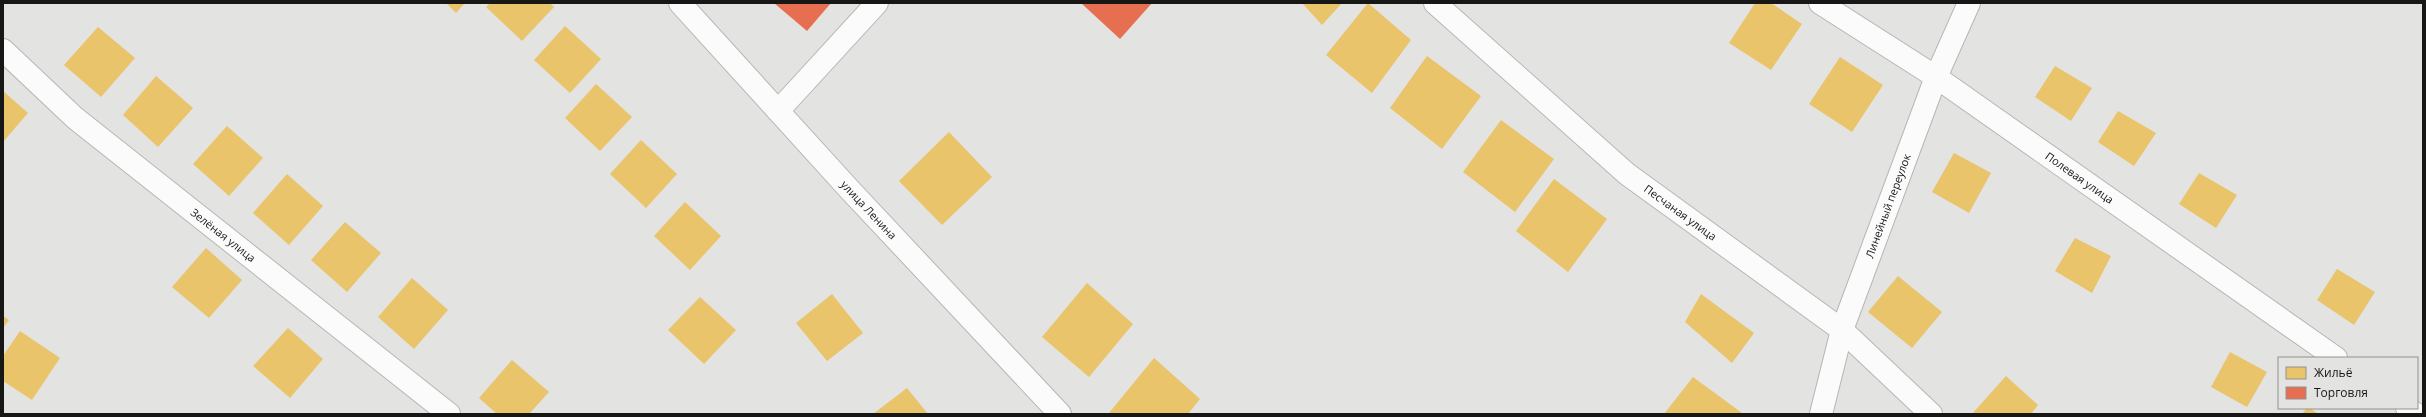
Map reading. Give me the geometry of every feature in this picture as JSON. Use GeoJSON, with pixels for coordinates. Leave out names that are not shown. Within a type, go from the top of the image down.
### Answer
{"type":"FeatureCollection","features":[{"type":"Feature","properties":{"kind":"street","name":"улица Ленина"},"geometry":{"type":"LineString","coordinates":[[680,3],[778,112],[1060,414]]}},
{"type":"Feature","properties":{"kind":"street"},"geometry":{"type":"LineString","coordinates":[[778,112],[877,3]]}},
{"type":"Feature","properties":{"kind":"street","name":"Песчаная улица"},"geometry":{"type":"LineString","coordinates":[[1435,3],[1627,174],[1842,330],[1932,414]]}},
{"type":"Feature","properties":{"kind":"street","name":"Полевая улица"},"geometry":{"type":"LineString","coordinates":[[1820,3],[1936,77],[2335,357]]}},
{"type":"Feature","properties":{"kind":"street","name":"Линейный переулок"},"geometry":{"type":"LineString","coordinates":[[1821,414],[1842,330],[1936,77],[1969,3]]}},
{"type":"Feature","properties":{"kind":"street","name":"Зелёная улица"},"geometry":{"type":"LineString","coordinates":[[3,50],[75,118],[449,414]]}},
{"type":"Feature","properties":{"kind":"building: Жильё"},"geometry":{"type":"Polygon","coordinates":[[[446,3],[465,3],[456,13],[446,3]]]}},
{"type":"Feature","properties":{"kind":"building: Жильё"},"geometry":{"type":"Polygon","coordinates":[[[490,3],[550,3],[554,7],[522,41],[486,7],[490,3]]]}},
{"type":"Feature","properties":{"kind":"building: Жильё"},"geometry":{"type":"Polygon","coordinates":[[[1302,3],[1342,3],[1322,25],[1302,3]]]}},
{"type":"Feature","properties":{"kind":"building: Жильё"},"geometry":{"type":"Polygon","coordinates":[[[1368,3],[1411,40],[1372,93],[1326,55],[1368,3]]]}},
{"type":"Feature","properties":{"kind":"building: Жильё"},"geometry":{"type":"Polygon","coordinates":[[[1755,3],[1771,3],[1802,24],[1771,70],[1729,43],[1755,3]]]}},
{"type":"Feature","properties":{"kind":"building: Жильё"},"geometry":{"type":"Polygon","coordinates":[[[565,26],[601,59],[570,93],[534,60],[565,26]]]}},
{"type":"Feature","properties":{"kind":"building: Жильё"},"geometry":{"type":"Polygon","coordinates":[[[98,27],[135,58],[101,97],[64,65],[98,27]]]}},
{"type":"Feature","properties":{"kind":"building: Жильё"},"geometry":{"type":"Polygon","coordinates":[[[1427,56],[1481,96],[1442,149],[1390,108],[1427,56]]]}},
{"type":"Feature","properties":{"kind":"building: Жильё"},"geometry":{"type":"Polygon","coordinates":[[[1840,57],[1883,85],[1852,132],[1809,104],[1840,57]]]}},
{"type":"Feature","properties":{"kind":"building: Жильё"},"geometry":{"type":"Polygon","coordinates":[[[2055,66],[2092,88],[2071,121],[2035,97],[2055,66]]]}},
{"type":"Feature","properties":{"kind":"building: Жильё"},"geometry":{"type":"Polygon","coordinates":[[[156,76],[193,108],[158,147],[123,115],[156,76]]]}},
{"type":"Feature","properties":{"kind":"building: Жильё"},"geometry":{"type":"Polygon","coordinates":[[[596,84],[632,117],[600,151],[565,118],[596,84]]]}},
{"type":"Feature","properties":{"kind":"building: Жильё"},"geometry":{"type":"Polygon","coordinates":[[[3,91],[28,113],[3,142],[3,91]]]}},
{"type":"Feature","properties":{"kind":"building: Жильё"},"geometry":{"type":"Polygon","coordinates":[[[2118,111],[2156,133],[2134,166],[2098,142],[2118,111]]]}},
{"type":"Feature","properties":{"kind":"building: Жильё"},"geometry":{"type":"Polygon","coordinates":[[[1501,120],[1554,159],[1515,212],[1463,172],[1501,120]]]}},
{"type":"Feature","properties":{"kind":"building: Жильё"},"geometry":{"type":"Polygon","coordinates":[[[227,126],[263,158],[229,196],[193,164],[227,126]]]}},
{"type":"Feature","properties":{"kind":"building: Жильё"},"geometry":{"type":"Polygon","coordinates":[[[949,132],[992,177],[942,225],[899,181],[949,132]]]}},
{"type":"Feature","properties":{"kind":"building: Жильё"},"geometry":{"type":"Polygon","coordinates":[[[641,140],[677,174],[646,208],[610,174],[641,140]]]}},
{"type":"Feature","properties":{"kind":"building: Жильё"},"geometry":{"type":"Polygon","coordinates":[[[1954,153],[1991,173],[1969,213],[1932,192],[1954,153]]]}},
{"type":"Feature","properties":{"kind":"building: Жильё"},"geometry":{"type":"Polygon","coordinates":[[[2199,173],[2237,195],[2216,228],[2179,204],[2199,173]]]}},
{"type":"Feature","properties":{"kind":"building: Жильё"},"geometry":{"type":"Polygon","coordinates":[[[287,174],[323,206],[289,245],[253,213],[287,174]]]}},
{"type":"Feature","properties":{"kind":"building: Жильё"},"geometry":{"type":"Polygon","coordinates":[[[1554,179],[1607,219],[1568,272],[1516,231],[1554,179]]]}},
{"type":"Feature","properties":{"kind":"building: Жильё"},"geometry":{"type":"Polygon","coordinates":[[[685,202],[721,236],[690,270],[654,236],[685,202]]]}},
{"type":"Feature","properties":{"kind":"building: Жильё"},"geometry":{"type":"Polygon","coordinates":[[[345,222],[381,253],[347,292],[311,260],[345,222]]]}},
{"type":"Feature","properties":{"kind":"building: Жильё"},"geometry":{"type":"Polygon","coordinates":[[[2075,238],[2111,256],[2092,293],[2055,271],[2075,238]]]}},
{"type":"Feature","properties":{"kind":"building: Жильё"},"geometry":{"type":"Polygon","coordinates":[[[206,248],[242,280],[209,318],[172,287],[206,248]]]}},
{"type":"Feature","properties":{"kind":"building: Жильё"},"geometry":{"type":"Polygon","coordinates":[[[2337,269],[2375,292],[2354,325],[2317,300],[2337,269]]]}},
{"type":"Feature","properties":{"kind":"building: Жильё"},"geometry":{"type":"Polygon","coordinates":[[[1898,276],[1942,312],[1912,348],[1868,312],[1898,276]]]}},
{"type":"Feature","properties":{"kind":"building: Жильё"},"geometry":{"type":"Polygon","coordinates":[[[412,278],[448,310],[414,349],[378,317],[412,278]]]}},
{"type":"Feature","properties":{"kind":"building: Жильё"},"geometry":{"type":"Polygon","coordinates":[[[1087,283],[1133,324],[1089,377],[1042,337],[1087,283]]]}},
{"type":"Feature","properties":{"kind":"building: Жильё"},"geometry":{"type":"Polygon","coordinates":[[[832,294],[863,333],[827,361],[796,323],[832,294]]]}},
{"type":"Feature","properties":{"kind":"building: Жильё"},"geometry":{"type":"Polygon","coordinates":[[[1701,294],[1754,333],[1732,363],[1685,322],[1701,294]]]}},
{"type":"Feature","properties":{"kind":"building: Жильё"},"geometry":{"type":"Polygon","coordinates":[[[700,297],[736,330],[704,364],[668,330],[700,297]]]}},
{"type":"Feature","properties":{"kind":"building: Жильё"},"geometry":{"type":"Polygon","coordinates":[[[3,316],[9,320],[3,328],[3,316]]]}},
{"type":"Feature","properties":{"kind":"building: Жильё"},"geometry":{"type":"Polygon","coordinates":[[[288,328],[323,359],[290,398],[253,366],[288,328]]]}},
{"type":"Feature","properties":{"kind":"building: Жильё"},"geometry":{"type":"Polygon","coordinates":[[[20,331],[60,358],[32,400],[3,381],[3,356],[20,331]]]}},
{"type":"Feature","properties":{"kind":"building: Жильё"},"geometry":{"type":"Polygon","coordinates":[[[2230,352],[2267,372],[2247,407],[2211,387],[2230,352]]]}},
{"type":"Feature","properties":{"kind":"building: Жильё"},"geometry":{"type":"Polygon","coordinates":[[[1154,358],[1200,399],[1188,414],[1110,414],[1109,413],[1154,358]]]}},
{"type":"Feature","properties":{"kind":"building: Жильё"},"geometry":{"type":"Polygon","coordinates":[[[512,360],[549,392],[529,414],[497,414],[479,398],[512,360]]]}},
{"type":"Feature","properties":{"kind":"building: Жильё"},"geometry":{"type":"Polygon","coordinates":[[[2006,376],[2038,405],[2031,414],[1972,414],[2006,376]]]}},
{"type":"Feature","properties":{"kind":"building: Жильё"},"geometry":{"type":"Polygon","coordinates":[[[1693,377],[1742,413],[1664,414],[1693,377]]]}},
{"type":"Feature","properties":{"kind":"building: Жильё"},"geometry":{"type":"Polygon","coordinates":[[[907,388],[928,414],[873,414],[907,388]]]}},
{"type":"Feature","properties":{"kind":"building: Жильё"},"geometry":{"type":"Polygon","coordinates":[[[2306,409],[2311,409],[2318,414],[2302,414],[2306,409]]]}},
{"type":"Feature","properties":{"kind":"building: Торговля"},"geometry":{"type":"Polygon","coordinates":[[[774,3],[831,3],[807,31],[774,3]]]}},
{"type":"Feature","properties":{"kind":"building: Торговля"},"geometry":{"type":"Polygon","coordinates":[[[1081,3],[1152,3],[1120,39],[1081,3]]]}}]}
